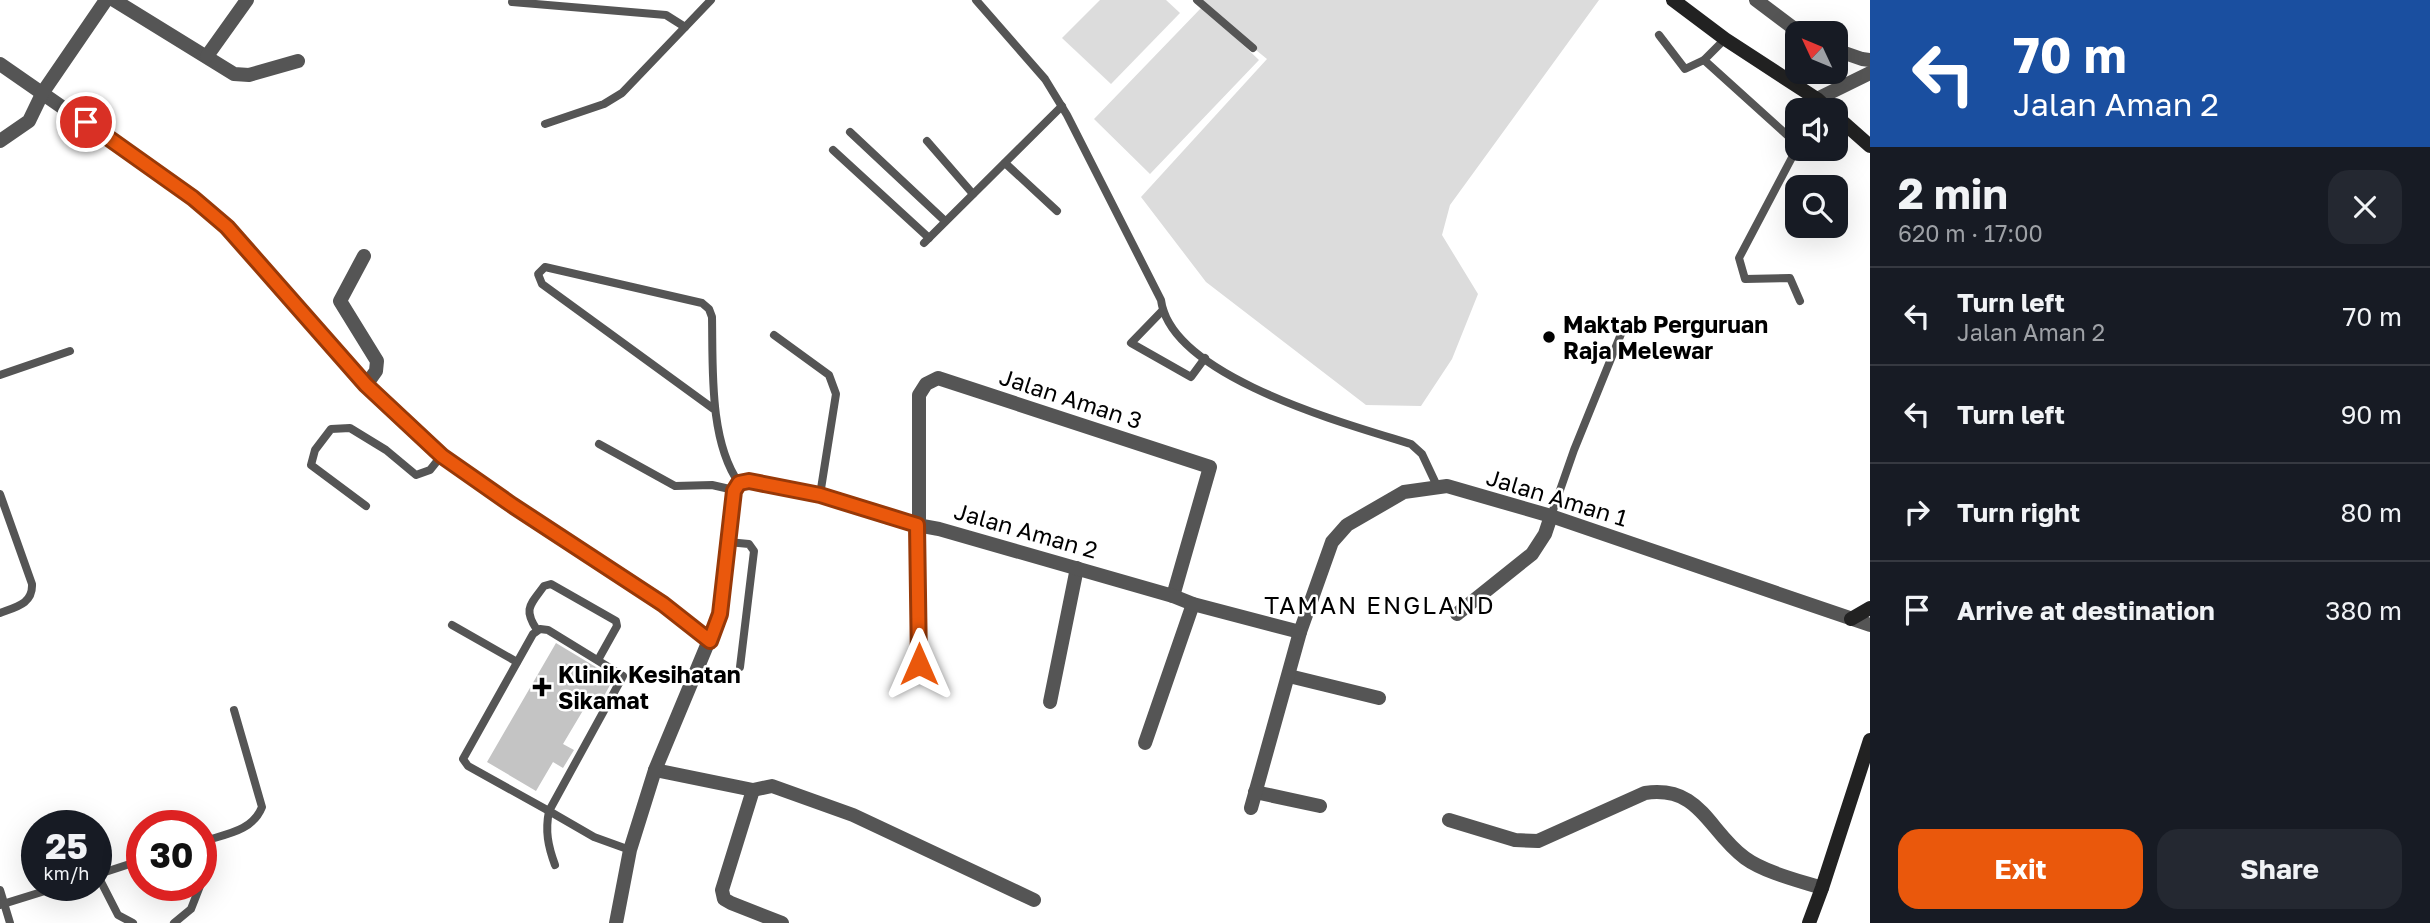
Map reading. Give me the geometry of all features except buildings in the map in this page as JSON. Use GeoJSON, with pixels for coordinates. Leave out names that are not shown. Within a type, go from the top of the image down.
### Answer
{"type":"FeatureCollection","features":[{"type":"Feature","properties":{"kind":"main road"},"geometry":{"type":"LineString","coordinates":[[1672,0],[1815,98]]}},
{"type":"Feature","properties":{"kind":"main road"},"geometry":{"type":"LineString","coordinates":[[1848,127],[1870,146]]}},
{"type":"Feature","properties":{"kind":"main road"},"geometry":{"type":"LineString","coordinates":[[1851,619],[1870,608]]}},
{"type":"Feature","properties":{"kind":"main road"},"geometry":{"type":"LineString","coordinates":[[1809,923],[1870,740]]}},
{"type":"Feature","properties":{"kind":"street"},"geometry":{"type":"LineString","coordinates":[[0,141],[29,121],[43,92],[106,0]]}},
{"type":"Feature","properties":{"kind":"street"},"geometry":{"type":"LineString","coordinates":[[114,0],[234,74],[249,75],[298,61]]}},
{"type":"Feature","properties":{"kind":"street"},"geometry":{"type":"LineString","coordinates":[[207,56],[247,0]]}},
{"type":"Feature","properties":{"kind":"street"},"geometry":{"type":"LineString","coordinates":[[1756,0],[1785,22]]}},
{"type":"Feature","properties":{"kind":"street"},"geometry":{"type":"LineString","coordinates":[[1848,54],[1870,60]]}},
{"type":"Feature","properties":{"kind":"street"},"geometry":{"type":"LineString","coordinates":[[0,64],[193,198],[227,227],[366,385],[442,456],[663,604],[710,641]]}},
{"type":"Feature","properties":{"kind":"street"},"geometry":{"type":"LineString","coordinates":[[1818,98],[1870,73]]}},
{"type":"Feature","properties":{"kind":"street"},"geometry":{"type":"LineString","coordinates":[[364,256],[340,300],[377,361],[376,371],[366,385]]}},
{"type":"Feature","properties":{"kind":"street","name":"Jalan Aman 3"},"geometry":{"type":"LineString","coordinates":[[917,525],[919,395],[926,384],[938,378],[1210,467],[1173,596]]}},
{"type":"Feature","properties":{"kind":"street","name":"Jalan Aman 2"},"geometry":{"type":"LineString","coordinates":[[736,487],[749,481],[820,495],[1193,604],[1300,632]]}},
{"type":"Feature","properties":{"kind":"street","name":"Jalan Aman 1"},"geometry":{"type":"LineString","coordinates":[[1251,808],[1300,632],[1332,542],[1347,525],[1404,492],[1447,486],[1551,516],[1870,625]]}},
{"type":"Feature","properties":{"kind":"street"},"geometry":{"type":"LineString","coordinates":[[616,923],[630,850],[655,770],[720,614],[736,487]]}},
{"type":"Feature","properties":{"kind":"street"},"geometry":{"type":"LineString","coordinates":[[1457,614],[1532,554],[1545,534],[1551,516]]}},
{"type":"Feature","properties":{"kind":"street"},"geometry":{"type":"LineString","coordinates":[[917,525],[919,664]]}},
{"type":"Feature","properties":{"kind":"street"},"geometry":{"type":"LineString","coordinates":[[1050,702],[1077,568]]}},
{"type":"Feature","properties":{"kind":"street"},"geometry":{"type":"LineString","coordinates":[[1145,743],[1193,604]]}},
{"type":"Feature","properties":{"kind":"street"},"geometry":{"type":"LineString","coordinates":[[1289,676],[1379,698]]}},
{"type":"Feature","properties":{"kind":"street"},"geometry":{"type":"LineString","coordinates":[[655,770],[752,790],[772,786],[853,815],[1034,900]]}},
{"type":"Feature","properties":{"kind":"street"},"geometry":{"type":"LineString","coordinates":[[752,790],[722,890],[724,898],[731,902],[782,923]]}},
{"type":"Feature","properties":{"kind":"street"},"geometry":{"type":"LineString","coordinates":[[1449,820],[1515,840],[1538,841],[1645,793],[1663,790],[1678,794],[1691,802],[1745,859],[1822,888]]}},
{"type":"Feature","properties":{"kind":"street"},"geometry":{"type":"LineString","coordinates":[[1255,792],[1320,806]]}},
{"type":"Feature","properties":{"kind":"lane"},"geometry":{"type":"LineString","coordinates":[[545,124],[604,104],[622,93],[711,0]]}},
{"type":"Feature","properties":{"kind":"lane"},"geometry":{"type":"LineString","coordinates":[[976,0],[1045,79],[1062,106],[1161,300],[1174,331],[1205,358],[1252,387],[1295,407],[1411,444],[1422,454],[1438,488]]}},
{"type":"Feature","properties":{"kind":"lane"},"geometry":{"type":"LineString","coordinates":[[1197,0],[1253,48]]}},
{"type":"Feature","properties":{"kind":"lane"},"geometry":{"type":"LineString","coordinates":[[512,2],[666,15],[685,27]]}},
{"type":"Feature","properties":{"kind":"lane"},"geometry":{"type":"LineString","coordinates":[[1659,35],[1685,69],[1704,60],[1725,38]]}},
{"type":"Feature","properties":{"kind":"lane"},"geometry":{"type":"LineString","coordinates":[[1704,60],[1785,135]]}},
{"type":"Feature","properties":{"kind":"lane"},"geometry":{"type":"LineString","coordinates":[[834,149],[926,240],[1062,106]]}},
{"type":"Feature","properties":{"kind":"lane"},"geometry":{"type":"LineString","coordinates":[[850,132],[945,221]]}},
{"type":"Feature","properties":{"kind":"lane"},"geometry":{"type":"LineString","coordinates":[[927,141],[973,194]]}},
{"type":"Feature","properties":{"kind":"lane"},"geometry":{"type":"LineString","coordinates":[[1789,161],[1739,258],[1745,279],[1790,278],[1800,300]]}},
{"type":"Feature","properties":{"kind":"lane"},"geometry":{"type":"LineString","coordinates":[[1004,163],[1057,211]]}},
{"type":"Feature","properties":{"kind":"lane"},"geometry":{"type":"LineString","coordinates":[[600,444],[675,486],[736,487],[715,410],[712,317],[709,309],[702,303],[545,267],[538,274],[542,284],[715,410]]}},
{"type":"Feature","properties":{"kind":"lane"},"geometry":{"type":"LineString","coordinates":[[1163,310],[1131,343],[1191,377],[1205,358]]}},
{"type":"Feature","properties":{"kind":"lane"},"geometry":{"type":"LineString","coordinates":[[1551,516],[1574,450],[1621,334]]}},
{"type":"Feature","properties":{"kind":"lane"},"geometry":{"type":"LineString","coordinates":[[774,335],[829,375],[836,394],[820,495]]}},
{"type":"Feature","properties":{"kind":"lane"},"geometry":{"type":"LineString","coordinates":[[0,375],[70,351]]}},
{"type":"Feature","properties":{"kind":"lane"},"geometry":{"type":"LineString","coordinates":[[366,506],[311,465],[315,450],[331,429],[351,428],[387,450],[416,475],[430,470],[442,456]]}},
{"type":"Feature","properties":{"kind":"lane"},"geometry":{"type":"LineString","coordinates":[[0,494],[33,592],[29,600],[0,612]]}},
{"type":"Feature","properties":{"kind":"lane"},"geometry":{"type":"LineString","coordinates":[[728,542],[749,544],[754,551],[740,667]]}},
{"type":"Feature","properties":{"kind":"lane"},"geometry":{"type":"LineString","coordinates":[[537,630],[528,616],[528,610],[544,586],[551,584],[617,621],[617,626],[598,660]]}},
{"type":"Feature","properties":{"kind":"lane"},"geometry":{"type":"LineString","coordinates":[[452,625],[517,662]]}},
{"type":"Feature","properties":{"kind":"lane"},"geometry":{"type":"LineString","coordinates":[[537,630],[463,759],[468,766],[594,837],[630,850]]}},
{"type":"Feature","properties":{"kind":"lane"},"geometry":{"type":"LineString","coordinates":[[537,630],[548,630],[623,676],[549,811],[547,842],[555,865]]}},
{"type":"Feature","properties":{"kind":"lane"},"geometry":{"type":"LineString","coordinates":[[217,837],[244,828],[257,820],[262,807],[234,710]]}},
{"type":"Feature","properties":{"kind":"lane"},"geometry":{"type":"LineString","coordinates":[[0,890],[2,904],[10,923]]}},
{"type":"Feature","properties":{"kind":"lane"},"geometry":{"type":"LineString","coordinates":[[2,904],[21,898]]}},
{"type":"Feature","properties":{"kind":"lane"},"geometry":{"type":"LineString","coordinates":[[111,901],[118,915],[133,923]]}},
{"type":"Feature","properties":{"kind":"lane"},"geometry":{"type":"LineString","coordinates":[[174,923],[191,909],[194,901]]}},
{"type":"Feature","properties":{"kind":"shaded area"},"geometry":{"type":"Polygon","coordinates":[[[1100,0],[1166,0],[1180,13],[1111,84],[1062,38],[1100,0]]]}},
{"type":"Feature","properties":{"kind":"shaded area"},"geometry":{"type":"Polygon","coordinates":[[[1194,0],[1599,0],[1450,205],[1442,235],[1478,294],[1452,359],[1421,406],[1366,405],[1206,282],[1141,197],[1267,59],[1204,8],[1259,60],[1150,174],[1094,119],[1202,7],[1194,0]]]}},
{"type":"Feature","properties":{"kind":"place","name":"Maktab Perguruan Raja Melewar"},"geometry":{"type":"Point","coordinates":[1549,337]}},
{"type":"Feature","properties":{"kind":"place","name":"Klinik Kesihatan Sikamat"},"geometry":{"type":"Point","coordinates":[542,687]}},
{"type":"Feature","properties":{"kind":"district","name":"TAMAN ENGLAND"},"geometry":{"type":"Point","coordinates":[1380,604]}},
{"type":"Feature","properties":{"kind":"route"},"geometry":{"type":"LineString","coordinates":[[86,122],[193,198],[227,227],[366,385],[442,456],[663,604],[710,641],[720,614],[734,491],[739,483],[749,481],[820,495],[917,525],[919,664]]}}]}
